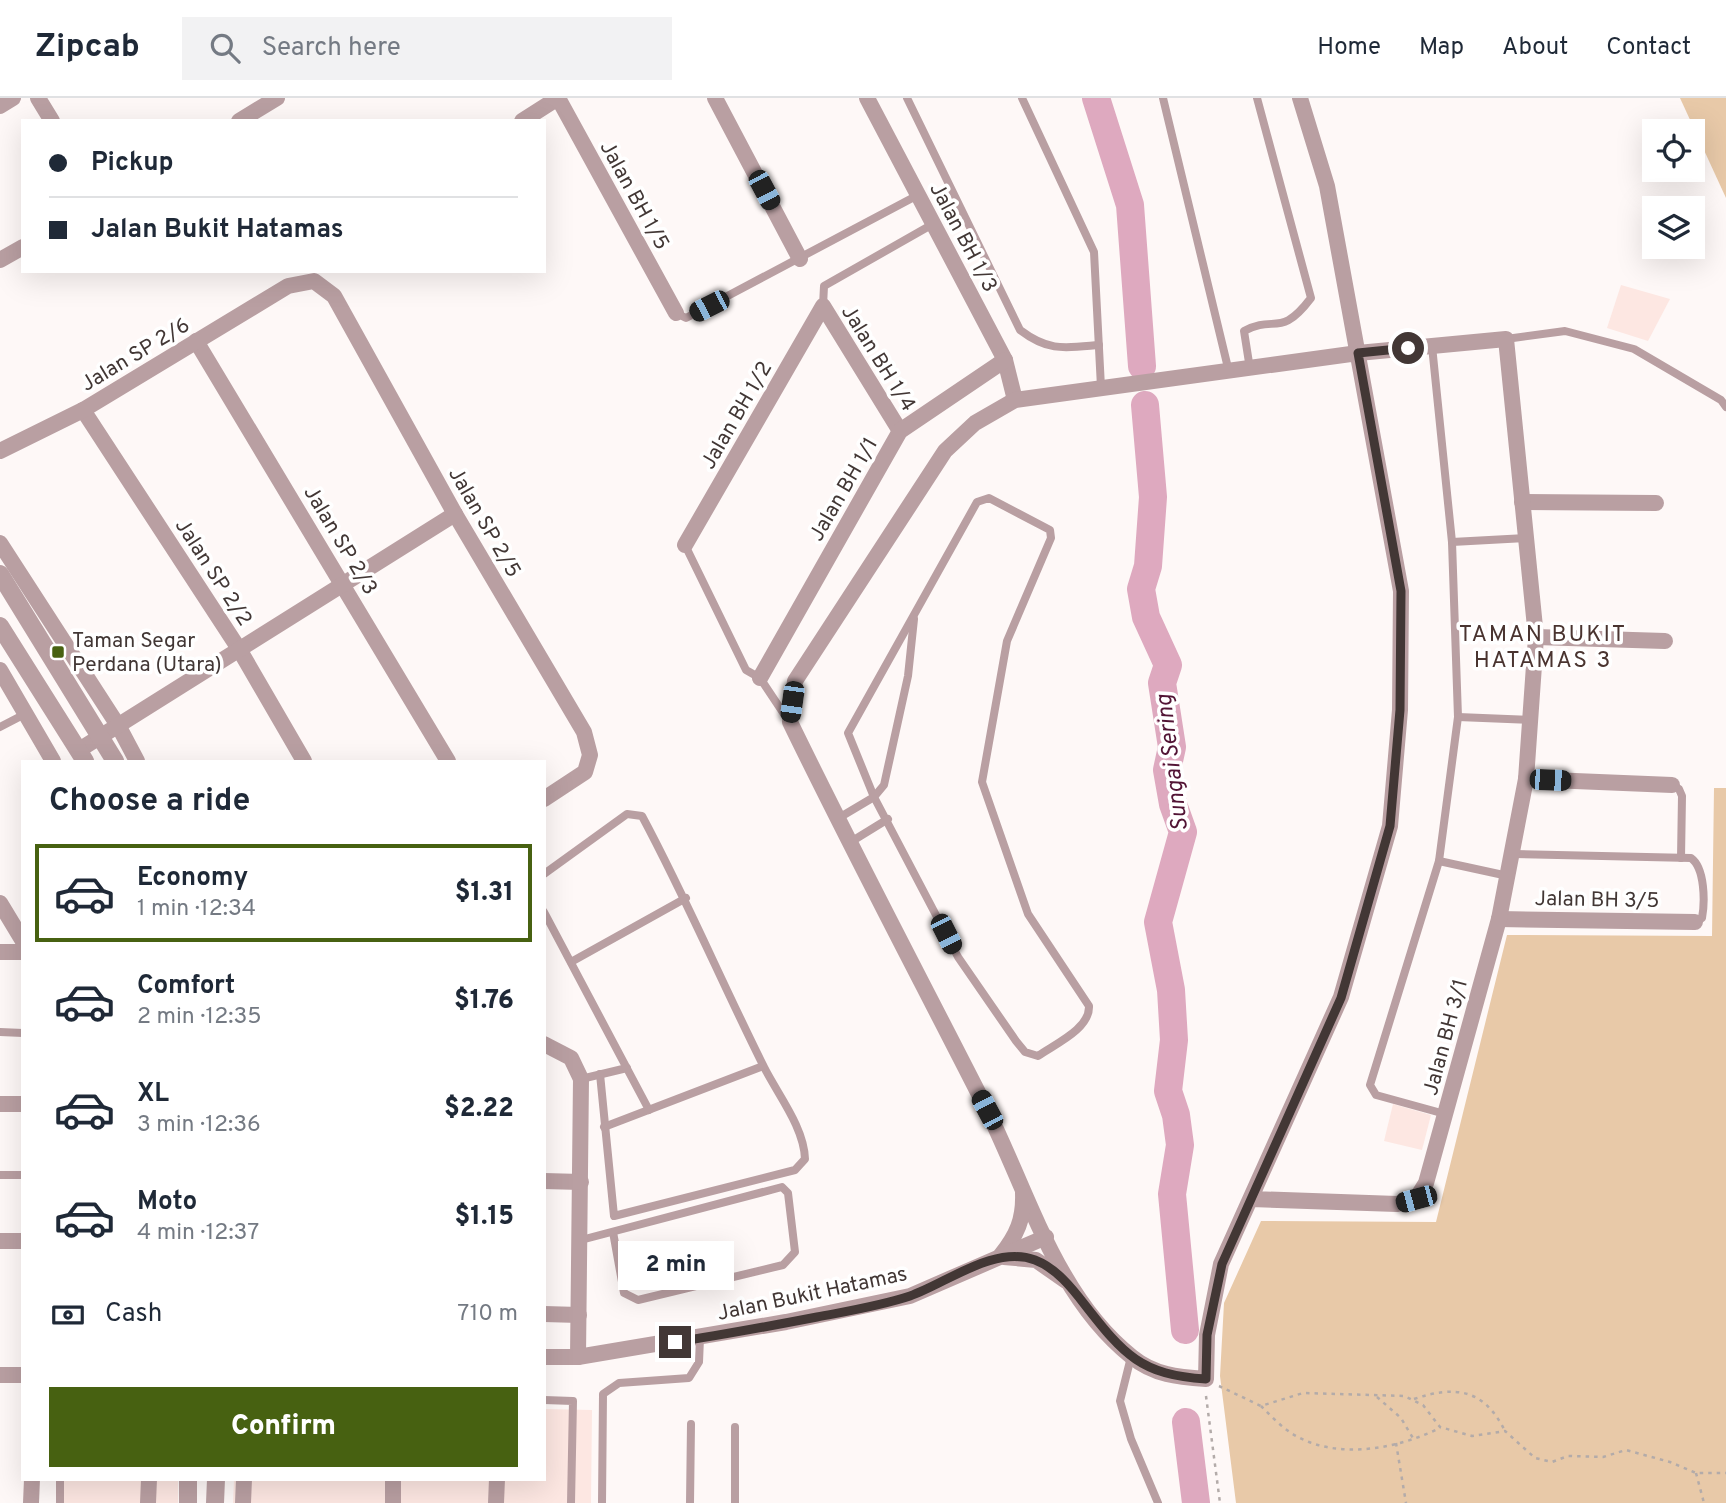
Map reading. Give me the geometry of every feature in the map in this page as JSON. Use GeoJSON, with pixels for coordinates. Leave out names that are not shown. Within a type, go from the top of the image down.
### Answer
{"type":"FeatureCollection","features":[{"type":"Feature","properties":{"kind":"street"},"geometry":{"type":"LineString","coordinates":[[0,106],[13,98]]}},
{"type":"Feature","properties":{"kind":"street"},"geometry":{"type":"LineString","coordinates":[[38,98],[51,119]]}},
{"type":"Feature","properties":{"kind":"street"},"geometry":{"type":"LineString","coordinates":[[242,119],[277,98]]}},
{"type":"Feature","properties":{"kind":"street"},"geometry":{"type":"LineString","coordinates":[[525,119],[558,98]]}},
{"type":"Feature","properties":{"kind":"street","name":"Jalan BH 1/5"},"geometry":{"type":"LineString","coordinates":[[558,98],[676,313]]}},
{"type":"Feature","properties":{"kind":"street"},"geometry":{"type":"LineString","coordinates":[[715,98],[800,259]]}},
{"type":"Feature","properties":{"kind":"street","name":"Jalan BH 1/3"},"geometry":{"type":"LineString","coordinates":[[867,98],[1005,360],[1015,400]]}},
{"type":"Feature","properties":{"kind":"street"},"geometry":{"type":"LineString","coordinates":[[1300,98],[1327,186],[1358,353],[1401,591],[1400,710],[1390,826],[1341,998],[1222,1264],[1212,1301],[1206,1379],[1175,1377],[1150,1370],[1131,1357],[1068,1282],[1023,1183],[790,722],[795,681],[945,451],[975,423],[1015,400],[1358,353],[1506,339]]}},
{"type":"Feature","properties":{"kind":"street"},"geometry":{"type":"LineString","coordinates":[[0,260],[21,248]]}},
{"type":"Feature","properties":{"kind":"street","name":"Jalan SP 2/5"},"geometry":{"type":"LineString","coordinates":[[288,286],[314,281],[334,296],[455,514],[584,732],[590,755],[585,772],[546,798]]}},
{"type":"Feature","properties":{"kind":"street","name":"Jalan SP 2/6"},"geometry":{"type":"LineString","coordinates":[[0,451],[83,410],[288,286]]}},
{"type":"Feature","properties":{"kind":"street","name":"Jalan BH 1/4"},"geometry":{"type":"LineString","coordinates":[[823,306],[900,431]]}},
{"type":"Feature","properties":{"kind":"street","name":"Jalan BH 1/2"},"geometry":{"type":"LineString","coordinates":[[685,545],[823,306]]}},
{"type":"Feature","properties":{"kind":"street","name":"Jalan BH 3/1"},"geometry":{"type":"LineString","coordinates":[[1252,1199],[1397,1204],[1416,1199],[1426,1184],[1509,877],[1526,779],[1532,720],[1536,637],[1506,339]]}},
{"type":"Feature","properties":{"kind":"street","name":"Jalan SP 2/3"},"geometry":{"type":"LineString","coordinates":[[196,341],[447,760]]}},
{"type":"Feature","properties":{"kind":"street","name":"Jalan BH 1/1"},"geometry":{"type":"LineString","coordinates":[[760,678],[900,431],[1005,360]]}},
{"type":"Feature","properties":{"kind":"street","name":"Jalan SP 2/2"},"geometry":{"type":"LineString","coordinates":[[83,410],[239,649],[303,760]]}},
{"type":"Feature","properties":{"kind":"street"},"geometry":{"type":"LineString","coordinates":[[1522,502],[1656,503]]}},
{"type":"Feature","properties":{"kind":"street"},"geometry":{"type":"LineString","coordinates":[[0,625],[82,756],[101,736],[455,514]]}},
{"type":"Feature","properties":{"kind":"street"},"geometry":{"type":"LineString","coordinates":[[0,543],[136,760]]}},
{"type":"Feature","properties":{"kind":"street"},"geometry":{"type":"LineString","coordinates":[[0,574],[114,760]]}},
{"type":"Feature","properties":{"kind":"street"},"geometry":{"type":"LineString","coordinates":[[1536,637],[1665,641]]}},
{"type":"Feature","properties":{"kind":"street"},"geometry":{"type":"LineString","coordinates":[[0,670],[52,760]]}},
{"type":"Feature","properties":{"kind":"street"},"geometry":{"type":"LineString","coordinates":[[1526,779],[1672,785]]}},
{"type":"Feature","properties":{"kind":"street"},"geometry":{"type":"LineString","coordinates":[[0,903],[21,938]]}},
{"type":"Feature","properties":{"kind":"street","name":"Jalan BH 3/5"},"geometry":{"type":"LineString","coordinates":[[1499,919],[1695,922]]}},
{"type":"Feature","properties":{"kind":"street"},"geometry":{"type":"LineString","coordinates":[[0,952],[21,951]]}},
{"type":"Feature","properties":{"kind":"street"},"geometry":{"type":"LineString","coordinates":[[550,1046],[571,1058],[581,1079],[578,1357]]}},
{"type":"Feature","properties":{"kind":"street"},"geometry":{"type":"LineString","coordinates":[[0,1104],[21,1104]]}},
{"type":"Feature","properties":{"kind":"street"},"geometry":{"type":"LineString","coordinates":[[546,1181],[581,1181]]}},
{"type":"Feature","properties":{"kind":"street"},"geometry":{"type":"LineString","coordinates":[[1000,1257],[1014,1239],[1023,1219],[1023,1183]]}},
{"type":"Feature","properties":{"kind":"street","name":"Jalan Bukit Hatamas"},"geometry":{"type":"LineString","coordinates":[[546,1357],[578,1357],[858,1309],[910,1296],[1046,1237]]}},
{"type":"Feature","properties":{"kind":"street"},"geometry":{"type":"LineString","coordinates":[[0,1241],[21,1241]]}},
{"type":"Feature","properties":{"kind":"street"},"geometry":{"type":"LineString","coordinates":[[1000,1257],[1036,1260],[1068,1282]]}},
{"type":"Feature","properties":{"kind":"street"},"geometry":{"type":"LineString","coordinates":[[546,1314],[579,1314]]}},
{"type":"Feature","properties":{"kind":"street"},"geometry":{"type":"LineString","coordinates":[[0,1375],[21,1375]]}},
{"type":"Feature","properties":{"kind":"street"},"geometry":{"type":"LineString","coordinates":[[32,1481],[32,1503]]}},
{"type":"Feature","properties":{"kind":"street"},"geometry":{"type":"LineString","coordinates":[[148,1503],[149,1481]]}},
{"type":"Feature","properties":{"kind":"street"},"geometry":{"type":"LineString","coordinates":[[188,1481],[188,1503]]}},
{"type":"Feature","properties":{"kind":"street"},"geometry":{"type":"LineString","coordinates":[[215,1503],[216,1481]]}},
{"type":"Feature","properties":{"kind":"street"},"geometry":{"type":"LineString","coordinates":[[243,1503],[244,1481]]}},
{"type":"Feature","properties":{"kind":"street"},"geometry":{"type":"LineString","coordinates":[[393,1481],[393,1503]]}},
{"type":"Feature","properties":{"kind":"street"},"geometry":{"type":"LineString","coordinates":[[496,1503],[497,1481]]}},
{"type":"Feature","properties":{"kind":"lane"},"geometry":{"type":"LineString","coordinates":[[907,98],[1020,330],[1034,341],[1054,349],[1099,345]]}},
{"type":"Feature","properties":{"kind":"lane"},"geometry":{"type":"LineString","coordinates":[[1022,98],[1094,252],[1101,387]]}},
{"type":"Feature","properties":{"kind":"lane"},"geometry":{"type":"LineString","coordinates":[[1163,98],[1228,372]]}},
{"type":"Feature","properties":{"kind":"lane"},"geometry":{"type":"LineString","coordinates":[[1250,369],[1244,331],[1284,324],[1298,315],[1311,298],[1257,98]]}},
{"type":"Feature","properties":{"kind":"lane"},"geometry":{"type":"LineString","coordinates":[[676,313],[686,318],[918,195]]}},
{"type":"Feature","properties":{"kind":"lane"},"geometry":{"type":"LineString","coordinates":[[823,306],[824,286],[933,223]]}},
{"type":"Feature","properties":{"kind":"lane"},"geometry":{"type":"LineString","coordinates":[[1506,339],[1565,331],[1634,349],[1721,400],[1726,408]]}},
{"type":"Feature","properties":{"kind":"lane"},"geometry":{"type":"LineString","coordinates":[[1432,346],[1452,542],[1458,717],[1439,861],[1370,1085],[1376,1095],[1445,1114]]}},
{"type":"Feature","properties":{"kind":"lane"},"geometry":{"type":"LineString","coordinates":[[989,498],[1050,530],[1049,548],[1007,640],[982,782],[1028,914],[1089,1006],[1089,1014],[1083,1025],[1038,1056],[1026,1052],[958,957],[874,797],[848,733],[915,616],[977,502],[989,498]]}},
{"type":"Feature","properties":{"kind":"lane"},"geometry":{"type":"LineString","coordinates":[[1452,542],[1526,538]]}},
{"type":"Feature","properties":{"kind":"lane"},"geometry":{"type":"LineString","coordinates":[[685,545],[746,670],[760,678],[790,722]]}},
{"type":"Feature","properties":{"kind":"lane"},"geometry":{"type":"LineString","coordinates":[[837,819],[874,797],[889,770],[908,676],[915,616]]}},
{"type":"Feature","properties":{"kind":"lane"},"geometry":{"type":"LineString","coordinates":[[0,727],[25,714]]}},
{"type":"Feature","properties":{"kind":"lane"},"geometry":{"type":"LineString","coordinates":[[1458,717],[1532,720]]}},
{"type":"Feature","properties":{"kind":"lane"},"geometry":{"type":"LineString","coordinates":[[1672,785],[1679,789],[1682,796],[1681,858]]}},
{"type":"Feature","properties":{"kind":"lane"},"geometry":{"type":"LineString","coordinates":[[546,873],[627,814],[642,816],[686,898],[763,1066],[802,1141],[805,1159],[795,1170],[614,1216],[600,1074]]}},
{"type":"Feature","properties":{"kind":"lane"},"geometry":{"type":"LineString","coordinates":[[849,843],[888,820]]}},
{"type":"Feature","properties":{"kind":"lane"},"geometry":{"type":"LineString","coordinates":[[1513,853],[1691,858],[1700,868],[1703,911],[1702,918],[1695,922]]}},
{"type":"Feature","properties":{"kind":"lane"},"geometry":{"type":"LineString","coordinates":[[1439,861],[1509,877]]}},
{"type":"Feature","properties":{"kind":"lane"},"geometry":{"type":"LineString","coordinates":[[571,962],[686,898]]}},
{"type":"Feature","properties":{"kind":"lane"},"geometry":{"type":"LineString","coordinates":[[546,916],[649,1110]]}},
{"type":"Feature","properties":{"kind":"lane"},"geometry":{"type":"LineString","coordinates":[[0,1032],[21,1032]]}},
{"type":"Feature","properties":{"kind":"lane"},"geometry":{"type":"LineString","coordinates":[[604,1126],[763,1066]]}},
{"type":"Feature","properties":{"kind":"lane"},"geometry":{"type":"LineString","coordinates":[[581,1079],[627,1068]]}},
{"type":"Feature","properties":{"kind":"lane"},"geometry":{"type":"LineString","coordinates":[[0,1175],[21,1175]]}},
{"type":"Feature","properties":{"kind":"lane"},"geometry":{"type":"LineString","coordinates":[[581,1240],[782,1187],[788,1193],[795,1252],[783,1265],[638,1300],[624,1293],[613,1232]]}},
{"type":"Feature","properties":{"kind":"lane"},"geometry":{"type":"LineString","coordinates":[[602,1503],[603,1394],[619,1382],[689,1378],[699,1362],[700,1338]]}},
{"type":"Feature","properties":{"kind":"lane"},"geometry":{"type":"LineString","coordinates":[[1131,1357],[1120,1401],[1131,1439],[1158,1503]]}},
{"type":"Feature","properties":{"kind":"lane"},"geometry":{"type":"LineString","coordinates":[[546,1400],[573,1401],[571,1503]]}},
{"type":"Feature","properties":{"kind":"lane"},"geometry":{"type":"LineString","coordinates":[[690,1503],[691,1424]]}},
{"type":"Feature","properties":{"kind":"lane"},"geometry":{"type":"LineString","coordinates":[[735,1427],[735,1503]]}},
{"type":"Feature","properties":{"kind":"lane"},"geometry":{"type":"LineString","coordinates":[[60,1481],[60,1503]]}},
{"type":"Feature","properties":{"kind":"path"},"geometry":{"type":"LineString","coordinates":[[1206,1379],[1261,1406],[1299,1438],[1332,1448],[1367,1449],[1414,1440],[1440,1427]]}},
{"type":"Feature","properties":{"kind":"path"},"geometry":{"type":"LineString","coordinates":[[1206,1379],[1220,1503]]}},
{"type":"Feature","properties":{"kind":"path"},"geometry":{"type":"LineString","coordinates":[[1261,1406],[1303,1393],[1351,1392],[1377,1397],[1404,1396],[1423,1405],[1440,1427],[1472,1436],[1505,1431]]}},
{"type":"Feature","properties":{"kind":"path"},"geometry":{"type":"LineString","coordinates":[[1414,1399],[1434,1392],[1458,1392],[1479,1398],[1493,1409],[1505,1431],[1535,1458],[1552,1462],[1568,1456],[1603,1457],[1626,1450],[1671,1462],[1696,1473],[1726,1473]]}},
{"type":"Feature","properties":{"kind":"path"},"geometry":{"type":"LineString","coordinates":[[1377,1397],[1401,1418],[1414,1440]]}},
{"type":"Feature","properties":{"kind":"path"},"geometry":{"type":"LineString","coordinates":[[1396,1443],[1406,1503]]}},
{"type":"Feature","properties":{"kind":"path"},"geometry":{"type":"LineString","coordinates":[[1696,1473],[1704,1503]]}},
{"type":"Feature","properties":{"kind":"shaded area"},"geometry":{"type":"Polygon","coordinates":[[[1680,98],[1726,98],[1726,198],[1705,152],[1705,119],[1690,119],[1680,98]]]}},
{"type":"Feature","properties":{"kind":"shaded area"},"geometry":{"type":"Polygon","coordinates":[[[1621,285],[1670,299],[1648,341],[1607,328],[1621,285]]]}},
{"type":"Feature","properties":{"kind":"shaded area"},"geometry":{"type":"Polygon","coordinates":[[[1714,788],[1726,788],[1726,1503],[1236,1503],[1220,1376],[1224,1303],[1261,1221],[1436,1222],[1507,935],[1712,936],[1714,788]]]}},
{"type":"Feature","properties":{"kind":"shaded area"},"geometry":{"type":"Polygon","coordinates":[[[1393,1104],[1431,1115],[1422,1150],[1384,1141],[1393,1104]]]}},
{"type":"Feature","properties":{"kind":"shaded area"},"geometry":{"type":"Polygon","coordinates":[[[546,1409],[592,1410],[591,1503],[233,1503],[234,1481],[546,1481],[546,1409]]]}},
{"type":"Feature","properties":{"kind":"shaded area"},"geometry":{"type":"Polygon","coordinates":[[[62,1481],[178,1481],[178,1503],[62,1503],[62,1481]]]}},
{"type":"Feature","properties":{"kind":"waterway","name":"Sungai Sering"},"geometry":{"type":"LineString","coordinates":[[1096,98],[1130,205],[1142,366]]}},
{"type":"Feature","properties":{"kind":"waterway","name":"Sungai Sering"},"geometry":{"type":"LineString","coordinates":[[1145,405],[1153,497],[1148,566],[1141,589],[1146,617],[1168,665],[1162,683],[1172,747],[1167,770],[1173,804],[1183,832],[1158,922],[1171,990],[1174,1040],[1168,1091],[1176,1115],[1180,1145],[1172,1194],[1185,1330]]}},
{"type":"Feature","properties":{"kind":"waterway","name":"Sungai Sering"},"geometry":{"type":"LineString","coordinates":[[1186,1422],[1196,1503]]}},
{"type":"Feature","properties":{"kind":"place","name":"Taman Segar Perdana (Utara)"},"geometry":{"type":"Point","coordinates":[58,652]}},
{"type":"Feature","properties":{"kind":"district","name":"TAMAN BUKIT HATAMAS 3"},"geometry":{"type":"Point","coordinates":[1543,646]}},
{"type":"Feature","properties":{"kind":"route"},"geometry":{"type":"LineString","coordinates":[[675,1342],[858,1309],[910,1296],[1000,1257],[1022,1258],[1036,1260],[1068,1282],[1120,1346],[1150,1370],[1175,1377],[1206,1379],[1207,1335],[1212,1301],[1222,1264],[1341,998],[1390,826],[1400,710],[1401,591],[1358,353],[1408,348]]}}]}
